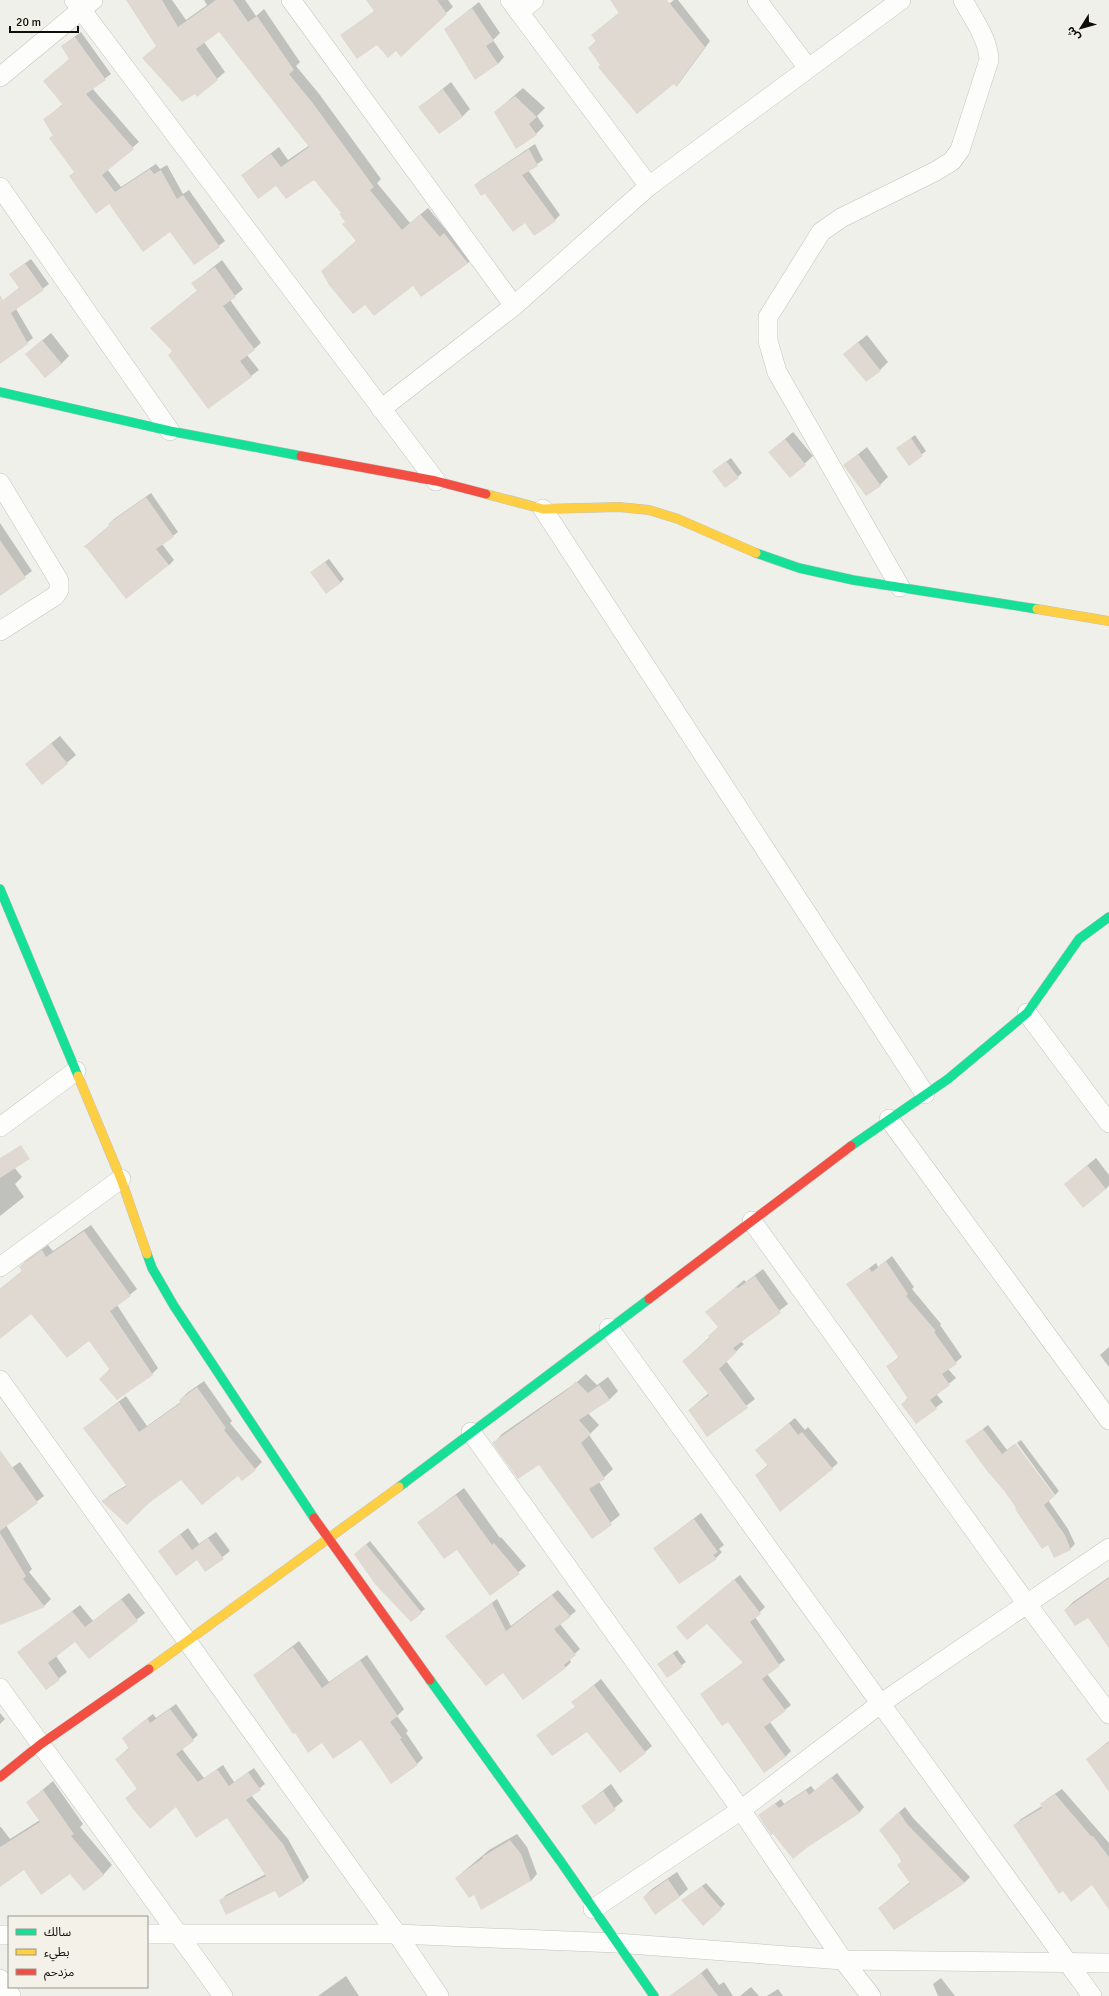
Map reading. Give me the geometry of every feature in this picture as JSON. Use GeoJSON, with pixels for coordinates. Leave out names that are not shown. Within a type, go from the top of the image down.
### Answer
{"type":"FeatureCollection","features":[{"type":"Feature","properties":{"kind":"street"},"geometry":{"type":"LineString","coordinates":[[291,0],[514,306]]}},
{"type":"Feature","properties":{"kind":"street"},"geometry":{"type":"LineString","coordinates":[[534,0],[514,6],[649,186]]}},
{"type":"Feature","properties":{"kind":"street"},"geometry":{"type":"LineString","coordinates":[[757,0],[808,68]]}},
{"type":"Feature","properties":{"kind":"street"},"geometry":{"type":"LineString","coordinates":[[381,409],[514,306],[649,186],[901,0]]}},
{"type":"Feature","properties":{"kind":"street"},"geometry":{"type":"LineString","coordinates":[[900,587],[777,372],[768,341],[768,317],[821,232],[841,218],[936,171],[952,161],[960,150],[988,60],[988,50],[984,38],[963,0]]}},
{"type":"Feature","properties":{"kind":"street"},"geometry":{"type":"LineString","coordinates":[[0,77],[82,3],[381,409],[436,481]]}},
{"type":"Feature","properties":{"kind":"street"},"geometry":{"type":"LineString","coordinates":[[0,187],[170,431]]}},
{"type":"Feature","properties":{"kind":"street"},"geometry":{"type":"LineString","coordinates":[[0,392],[170,431],[436,481],[543,509],[619,507],[649,510],[678,520],[741,548],[799,568],[853,580],[1109,621]]}},
{"type":"Feature","properties":{"kind":"street"},"geometry":{"type":"LineString","coordinates":[[0,483],[59,582],[59,590],[55,596],[0,631]]}},
{"type":"Feature","properties":{"kind":"street"},"geometry":{"type":"LineString","coordinates":[[543,509],[925,1094]]}},
{"type":"Feature","properties":{"kind":"street"},"geometry":{"type":"LineString","coordinates":[[0,889],[121,1179],[152,1268],[190,1329],[328,1540],[654,1996]]}},
{"type":"Feature","properties":{"kind":"street"},"geometry":{"type":"LineString","coordinates":[[0,1777],[41,1744],[188,1642],[328,1540],[752,1221],[889,1119],[972,1060],[1027,1013],[1079,939],[1109,917]]}},
{"type":"Feature","properties":{"kind":"street"},"geometry":{"type":"LineString","coordinates":[[1027,1013],[1109,1123]]}},
{"type":"Feature","properties":{"kind":"street"},"geometry":{"type":"LineString","coordinates":[[0,1127],[76,1071]]}},
{"type":"Feature","properties":{"kind":"street"},"geometry":{"type":"LineString","coordinates":[[889,1119],[1109,1420]]}},
{"type":"Feature","properties":{"kind":"street"},"geometry":{"type":"LineString","coordinates":[[0,1267],[121,1179]]}},
{"type":"Feature","properties":{"kind":"street"},"geometry":{"type":"LineString","coordinates":[[752,1221],[1027,1604],[1109,1714]]}},
{"type":"Feature","properties":{"kind":"street"},"geometry":{"type":"LineString","coordinates":[[609,1328],[1092,1996]]}},
{"type":"Feature","properties":{"kind":"street"},"geometry":{"type":"LineString","coordinates":[[0,1380],[397,1934],[439,1996]]}},
{"type":"Feature","properties":{"kind":"street"},"geometry":{"type":"LineString","coordinates":[[472,1432],[741,1810],[843,1960],[871,1996]]}},
{"type":"Feature","properties":{"kind":"street"},"geometry":{"type":"LineString","coordinates":[[593,1909],[741,1810],[880,1704],[1109,1548]]}},
{"type":"Feature","properties":{"kind":"street"},"geometry":{"type":"LineString","coordinates":[[0,1688],[223,1996]]}},
{"type":"Feature","properties":{"kind":"street"},"geometry":{"type":"LineString","coordinates":[[148,1934],[397,1934],[616,1943],[843,1960],[1069,1964],[1109,1963]]}},
{"type":"Feature","properties":{"kind":"street"},"geometry":{"type":"LineString","coordinates":[[0,1979],[11,1996]]}},
{"type":"Feature","properties":{"kind":"building"},"geometry":{"type":"Polygon","coordinates":[[[126,0],[162,0],[178,27],[216,0],[233,0],[248,22],[257,16],[294,70],[289,74],[312,102],[374,187],[370,190],[402,230],[420,214],[440,237],[444,233],[468,263],[421,297],[413,286],[374,316],[365,305],[353,314],[329,285],[321,271],[356,241],[342,224],[345,222],[339,214],[341,213],[314,180],[286,199],[276,186],[258,199],[241,175],[271,154],[281,167],[309,147],[219,32],[196,49],[218,80],[197,97],[195,94],[182,102],[142,58],[156,46],[126,0]]]}},
{"type":"Feature","properties":{"kind":"building"},"geometry":{"type":"Polygon","coordinates":[[[366,0],[437,0],[447,14],[401,57],[396,51],[388,58],[377,45],[357,59],[340,35],[374,11],[366,0]]]}},
{"type":"Feature","properties":{"kind":"building"},"geometry":{"type":"Polygon","coordinates":[[[610,0],[667,0],[705,47],[676,87],[674,84],[637,114],[598,67],[600,65],[588,48],[596,41],[591,35],[619,13],[610,0]]]}},
{"type":"Feature","properties":{"kind":"building"},"geometry":{"type":"Polygon","coordinates":[[[472,8],[494,41],[486,46],[498,64],[475,80],[444,29],[472,8]]]}},
{"type":"Feature","properties":{"kind":"building"},"geometry":{"type":"Polygon","coordinates":[[[75,37],[106,80],[86,94],[134,149],[102,175],[115,192],[150,169],[154,174],[161,170],[177,199],[183,195],[220,247],[194,265],[170,232],[143,252],[109,204],[96,214],[69,176],[74,172],[49,138],[53,135],[43,119],[63,105],[43,81],[69,59],[61,46],[75,37]]]}},
{"type":"Feature","properties":{"kind":"building"},"geometry":{"type":"Polygon","coordinates":[[[443,89],[463,117],[439,134],[418,107],[443,89]]]}},
{"type":"Feature","properties":{"kind":"building"},"geometry":{"type":"Polygon","coordinates":[[[515,96],[537,117],[529,124],[537,135],[516,149],[494,112],[515,96]]]}},
{"type":"Feature","properties":{"kind":"building"},"geometry":{"type":"Polygon","coordinates":[[[529,149],[538,166],[522,175],[556,221],[534,236],[525,223],[513,232],[485,194],[481,196],[474,185],[529,149]]]}},
{"type":"Feature","properties":{"kind":"building"},"geometry":{"type":"Polygon","coordinates":[[[25,263],[44,290],[11,313],[28,344],[0,364],[0,295],[3,300],[19,288],[9,274],[25,263]]]}},
{"type":"Feature","properties":{"kind":"building"},"geometry":{"type":"Polygon","coordinates":[[[215,267],[236,297],[223,306],[255,350],[240,361],[252,377],[208,409],[168,355],[172,351],[150,328],[197,291],[191,283],[215,267]]]}},
{"type":"Feature","properties":{"kind":"building"},"geometry":{"type":"Polygon","coordinates":[[[42,340],[62,364],[45,378],[25,354],[42,340]]]}},
{"type":"Feature","properties":{"kind":"building"},"geometry":{"type":"Polygon","coordinates":[[[858,342],[881,371],[866,382],[843,354],[858,342]]]}},
{"type":"Feature","properties":{"kind":"building"},"geometry":{"type":"Polygon","coordinates":[[[911,438],[923,456],[909,466],[896,448],[911,438]]]}},
{"type":"Feature","properties":{"kind":"building"},"geometry":{"type":"Polygon","coordinates":[[[785,439],[806,465],[790,478],[768,452],[785,439]]]}},
{"type":"Feature","properties":{"kind":"building"},"geometry":{"type":"Polygon","coordinates":[[[858,454],[881,486],[866,496],[843,465],[858,454]]]}},
{"type":"Feature","properties":{"kind":"building"},"geometry":{"type":"Polygon","coordinates":[[[726,461],[739,478],[725,488],[712,471],[726,461]]]}},
{"type":"Feature","properties":{"kind":"building"},"geometry":{"type":"Polygon","coordinates":[[[146,497],[174,537],[156,549],[169,565],[126,599],[85,546],[109,526],[108,524],[146,497]]]}},
{"type":"Feature","properties":{"kind":"building"},"geometry":{"type":"Polygon","coordinates":[[[0,540],[26,578],[0,596],[0,540]]]}},
{"type":"Feature","properties":{"kind":"building"},"geometry":{"type":"Polygon","coordinates":[[[325,562],[341,583],[326,594],[310,572],[325,562]]]}},
{"type":"Feature","properties":{"kind":"building"},"geometry":{"type":"Polygon","coordinates":[[[51,743],[68,764],[42,785],[25,764],[51,743]]]}},
{"type":"Feature","properties":{"kind":"building"},"geometry":{"type":"Polygon","coordinates":[[[21,1145],[30,1159],[0,1178],[0,1158],[21,1145]]]}},
{"type":"Feature","properties":{"kind":"building"},"geometry":{"type":"Polygon","coordinates":[[[1087,1165],[1106,1189],[1083,1208],[1064,1184],[1087,1165]]]}},
{"type":"Feature","properties":{"kind":"building"},"geometry":{"type":"Polygon","coordinates":[[[84,1231],[131,1296],[110,1311],[153,1375],[117,1400],[99,1379],[110,1370],[89,1341],[67,1358],[31,1314],[0,1339],[0,1289],[22,1271],[19,1267],[42,1250],[46,1257],[84,1231]]]}},
{"type":"Feature","properties":{"kind":"building"},"geometry":{"type":"Polygon","coordinates":[[[886,1261],[908,1294],[906,1296],[936,1331],[934,1332],[957,1364],[942,1374],[950,1385],[930,1400],[937,1409],[916,1424],[901,1404],[908,1399],[886,1366],[899,1358],[846,1284],[869,1268],[872,1272],[886,1261]]]}},
{"type":"Feature","properties":{"kind":"building"},"geometry":{"type":"Polygon","coordinates":[[[755,1276],[781,1313],[733,1348],[737,1352],[719,1369],[748,1408],[707,1437],[688,1410],[709,1395],[682,1361],[710,1338],[708,1336],[718,1327],[705,1312],[736,1287],[738,1288],[755,1276]]]}},
{"type":"Feature","properties":{"kind":"building"},"geometry":{"type":"Polygon","coordinates":[[[576,1381],[588,1393],[599,1385],[610,1400],[579,1420],[591,1434],[581,1443],[605,1479],[589,1489],[612,1525],[592,1539],[539,1465],[518,1479],[492,1443],[567,1390],[576,1381]]]}},
{"type":"Feature","properties":{"kind":"building"},"geometry":{"type":"Polygon","coordinates":[[[197,1387],[226,1428],[224,1430],[256,1470],[242,1481],[238,1476],[202,1505],[181,1480],[149,1503],[127,1525],[101,1501],[127,1486],[83,1428],[119,1402],[139,1432],[181,1403],[179,1400],[197,1387]]]}},
{"type":"Feature","properties":{"kind":"building"},"geometry":{"type":"Polygon","coordinates":[[[789,1423],[798,1435],[802,1432],[833,1469],[780,1512],[755,1475],[768,1466],[755,1450],[789,1423]]]}},
{"type":"Feature","properties":{"kind":"building"},"geometry":{"type":"Polygon","coordinates":[[[983,1429],[1002,1454],[1016,1444],[1055,1496],[1044,1505],[1065,1535],[1071,1550],[1054,1558],[1048,1545],[1042,1549],[1005,1492],[965,1441],[983,1429]]]}},
{"type":"Feature","properties":{"kind":"building"},"geometry":{"type":"Polygon","coordinates":[[[0,1450],[38,1503],[0,1531],[0,1450]]]}},
{"type":"Feature","properties":{"kind":"building"},"geometry":{"type":"Polygon","coordinates":[[[456,1495],[492,1545],[494,1543],[520,1574],[490,1596],[457,1550],[444,1559],[417,1522],[456,1495]]]}},
{"type":"Feature","properties":{"kind":"building"},"geometry":{"type":"Polygon","coordinates":[[[694,1519],[718,1552],[713,1555],[717,1559],[679,1584],[653,1548],[694,1519]]]}},
{"type":"Feature","properties":{"kind":"building"},"geometry":{"type":"Polygon","coordinates":[[[0,1533],[26,1576],[23,1579],[45,1607],[0,1625],[0,1533]]]}},
{"type":"Feature","properties":{"kind":"building"},"geometry":{"type":"Polygon","coordinates":[[[180,1534],[192,1550],[208,1538],[224,1559],[205,1572],[197,1560],[176,1576],[158,1551],[180,1534]]]}},
{"type":"Feature","properties":{"kind":"building"},"geometry":{"type":"Polygon","coordinates":[[[366,1544],[422,1613],[411,1622],[375,1584],[354,1554],[366,1544]]]}},
{"type":"Feature","properties":{"kind":"building"},"geometry":{"type":"Polygon","coordinates":[[[1109,1578],[1109,1648],[1088,1618],[1075,1626],[1064,1610],[1109,1578]]]}},
{"type":"Feature","properties":{"kind":"building"},"geometry":{"type":"Polygon","coordinates":[[[734,1579],[761,1614],[750,1622],[780,1666],[762,1679],[786,1711],[764,1727],[786,1757],[764,1773],[728,1722],[722,1726],[700,1694],[743,1663],[707,1624],[687,1640],[676,1627],[734,1579]]]}},
{"type":"Feature","properties":{"kind":"building"},"geometry":{"type":"Polygon","coordinates":[[[552,1595],[571,1617],[554,1629],[576,1655],[564,1665],[566,1668],[523,1700],[503,1673],[486,1686],[445,1636],[492,1603],[506,1631],[552,1595]]]}},
{"type":"Feature","properties":{"kind":"building"},"geometry":{"type":"Polygon","coordinates":[[[121,1599],[138,1621],[89,1659],[75,1642],[48,1663],[60,1680],[46,1690],[17,1652],[72,1611],[85,1627],[121,1599]]]}},
{"type":"Feature","properties":{"kind":"building"},"geometry":{"type":"Polygon","coordinates":[[[293,1647],[322,1688],[360,1660],[398,1716],[390,1722],[402,1738],[400,1739],[418,1765],[391,1784],[361,1740],[333,1759],[322,1743],[308,1753],[295,1733],[293,1734],[253,1675],[293,1647]]]}},
{"type":"Feature","properties":{"kind":"building"},"geometry":{"type":"Polygon","coordinates":[[[673,1653],[683,1667],[667,1678],[657,1664],[673,1653]]]}},
{"type":"Feature","properties":{"kind":"building"},"geometry":{"type":"Polygon","coordinates":[[[594,1685],[646,1753],[620,1773],[587,1732],[552,1756],[536,1735],[575,1707],[571,1702],[594,1685]]]}},
{"type":"Feature","properties":{"kind":"building"},"geometry":{"type":"Polygon","coordinates":[[[170,1709],[194,1741],[176,1754],[198,1782],[217,1769],[229,1786],[248,1772],[261,1790],[246,1800],[283,1844],[304,1883],[279,1898],[275,1891],[226,1915],[219,1900],[266,1876],[227,1818],[196,1838],[176,1807],[150,1829],[133,1809],[125,1798],[137,1789],[115,1759],[129,1749],[122,1738],[147,1718],[150,1723],[170,1709]]]}},
{"type":"Feature","properties":{"kind":"building"},"geometry":{"type":"Polygon","coordinates":[[[1109,1742],[1109,1792],[1086,1759],[1109,1742]]]}},
{"type":"Feature","properties":{"kind":"building"},"geometry":{"type":"Polygon","coordinates":[[[831,1777],[860,1813],[808,1847],[793,1859],[773,1834],[771,1835],[758,1815],[775,1803],[779,1808],[806,1790],[809,1795],[831,1777]]]}},
{"type":"Feature","properties":{"kind":"building"},"geometry":{"type":"Polygon","coordinates":[[[43,1790],[74,1834],[71,1836],[104,1875],[84,1891],[70,1874],[41,1895],[24,1870],[0,1887],[0,1847],[40,1822],[26,1802],[43,1790]]]}},
{"type":"Feature","properties":{"kind":"building"},"geometry":{"type":"Polygon","coordinates":[[[603,1791],[616,1810],[595,1825],[581,1806],[603,1791]]]}},
{"type":"Feature","properties":{"kind":"building"},"geometry":{"type":"Polygon","coordinates":[[[1055,1794],[1091,1836],[1093,1836],[1109,1857],[1109,1910],[1092,1885],[1071,1902],[1063,1891],[1059,1894],[1013,1825],[1042,1808],[1040,1804],[1055,1794]]]}},
{"type":"Feature","properties":{"kind":"building"},"geometry":{"type":"Polygon","coordinates":[[[899,1812],[907,1824],[965,1883],[894,1930],[878,1908],[910,1883],[897,1865],[902,1861],[879,1830],[899,1812]]]}},
{"type":"Feature","properties":{"kind":"building"},"geometry":{"type":"Polygon","coordinates":[[[510,1840],[521,1854],[531,1881],[481,1910],[474,1895],[469,1898],[455,1878],[483,1858],[482,1857],[510,1840]]]}},
{"type":"Feature","properties":{"kind":"building"},"geometry":{"type":"Polygon","coordinates":[[[668,1879],[680,1897],[655,1915],[643,1897],[668,1879]]]}},
{"type":"Feature","properties":{"kind":"building"},"geometry":{"type":"Polygon","coordinates":[[[702,1886],[722,1909],[703,1926],[681,1900],[702,1886]]]}},
{"type":"Feature","properties":{"kind":"building"},"geometry":{"type":"Polygon","coordinates":[[[701,1973],[718,1996],[669,1996],[701,1973]]]}},
{"type":"Feature","properties":{"kind":"traffic: fast"},"geometry":{"type":"LineString","coordinates":[[0,392],[170,431],[301,456]]}},
{"type":"Feature","properties":{"kind":"traffic: fast"},"geometry":{"type":"LineString","coordinates":[[756,553],[799,568],[853,580],[1037,609]]}},
{"type":"Feature","properties":{"kind":"traffic: fast"},"geometry":{"type":"LineString","coordinates":[[0,889],[78,1076]]}},
{"type":"Feature","properties":{"kind":"traffic: fast"},"geometry":{"type":"LineString","coordinates":[[851,1146],[948,1079],[1027,1013],[1079,939],[1109,917]]}},
{"type":"Feature","properties":{"kind":"traffic: fast"},"geometry":{"type":"LineString","coordinates":[[147,1254],[152,1268],[174,1306],[314,1518]]}},
{"type":"Feature","properties":{"kind":"traffic: fast"},"geometry":{"type":"LineString","coordinates":[[399,1487],[649,1299]]}},
{"type":"Feature","properties":{"kind":"traffic: fast"},"geometry":{"type":"LineString","coordinates":[[430,1680],[561,1862],[654,1996]]}},
{"type":"Feature","properties":{"kind":"traffic: slow"},"geometry":{"type":"LineString","coordinates":[[486,494],[543,509],[619,507],[649,510],[678,519],[756,553]]}},
{"type":"Feature","properties":{"kind":"traffic: slow"},"geometry":{"type":"LineString","coordinates":[[1037,609],[1109,621]]}},
{"type":"Feature","properties":{"kind":"traffic: slow"},"geometry":{"type":"LineString","coordinates":[[78,1076],[121,1179],[147,1254]]}},
{"type":"Feature","properties":{"kind":"traffic: slow"},"geometry":{"type":"LineString","coordinates":[[149,1669],[399,1487]]}},
{"type":"Feature","properties":{"kind":"traffic: jam"},"geometry":{"type":"LineString","coordinates":[[301,456],[436,481],[486,494]]}},
{"type":"Feature","properties":{"kind":"traffic: jam"},"geometry":{"type":"LineString","coordinates":[[649,1299],[851,1146]]}},
{"type":"Feature","properties":{"kind":"traffic: jam"},"geometry":{"type":"LineString","coordinates":[[314,1518],[430,1680]]}},
{"type":"Feature","properties":{"kind":"traffic: jam"},"geometry":{"type":"LineString","coordinates":[[0,1777],[41,1744],[149,1669]]}}]}
